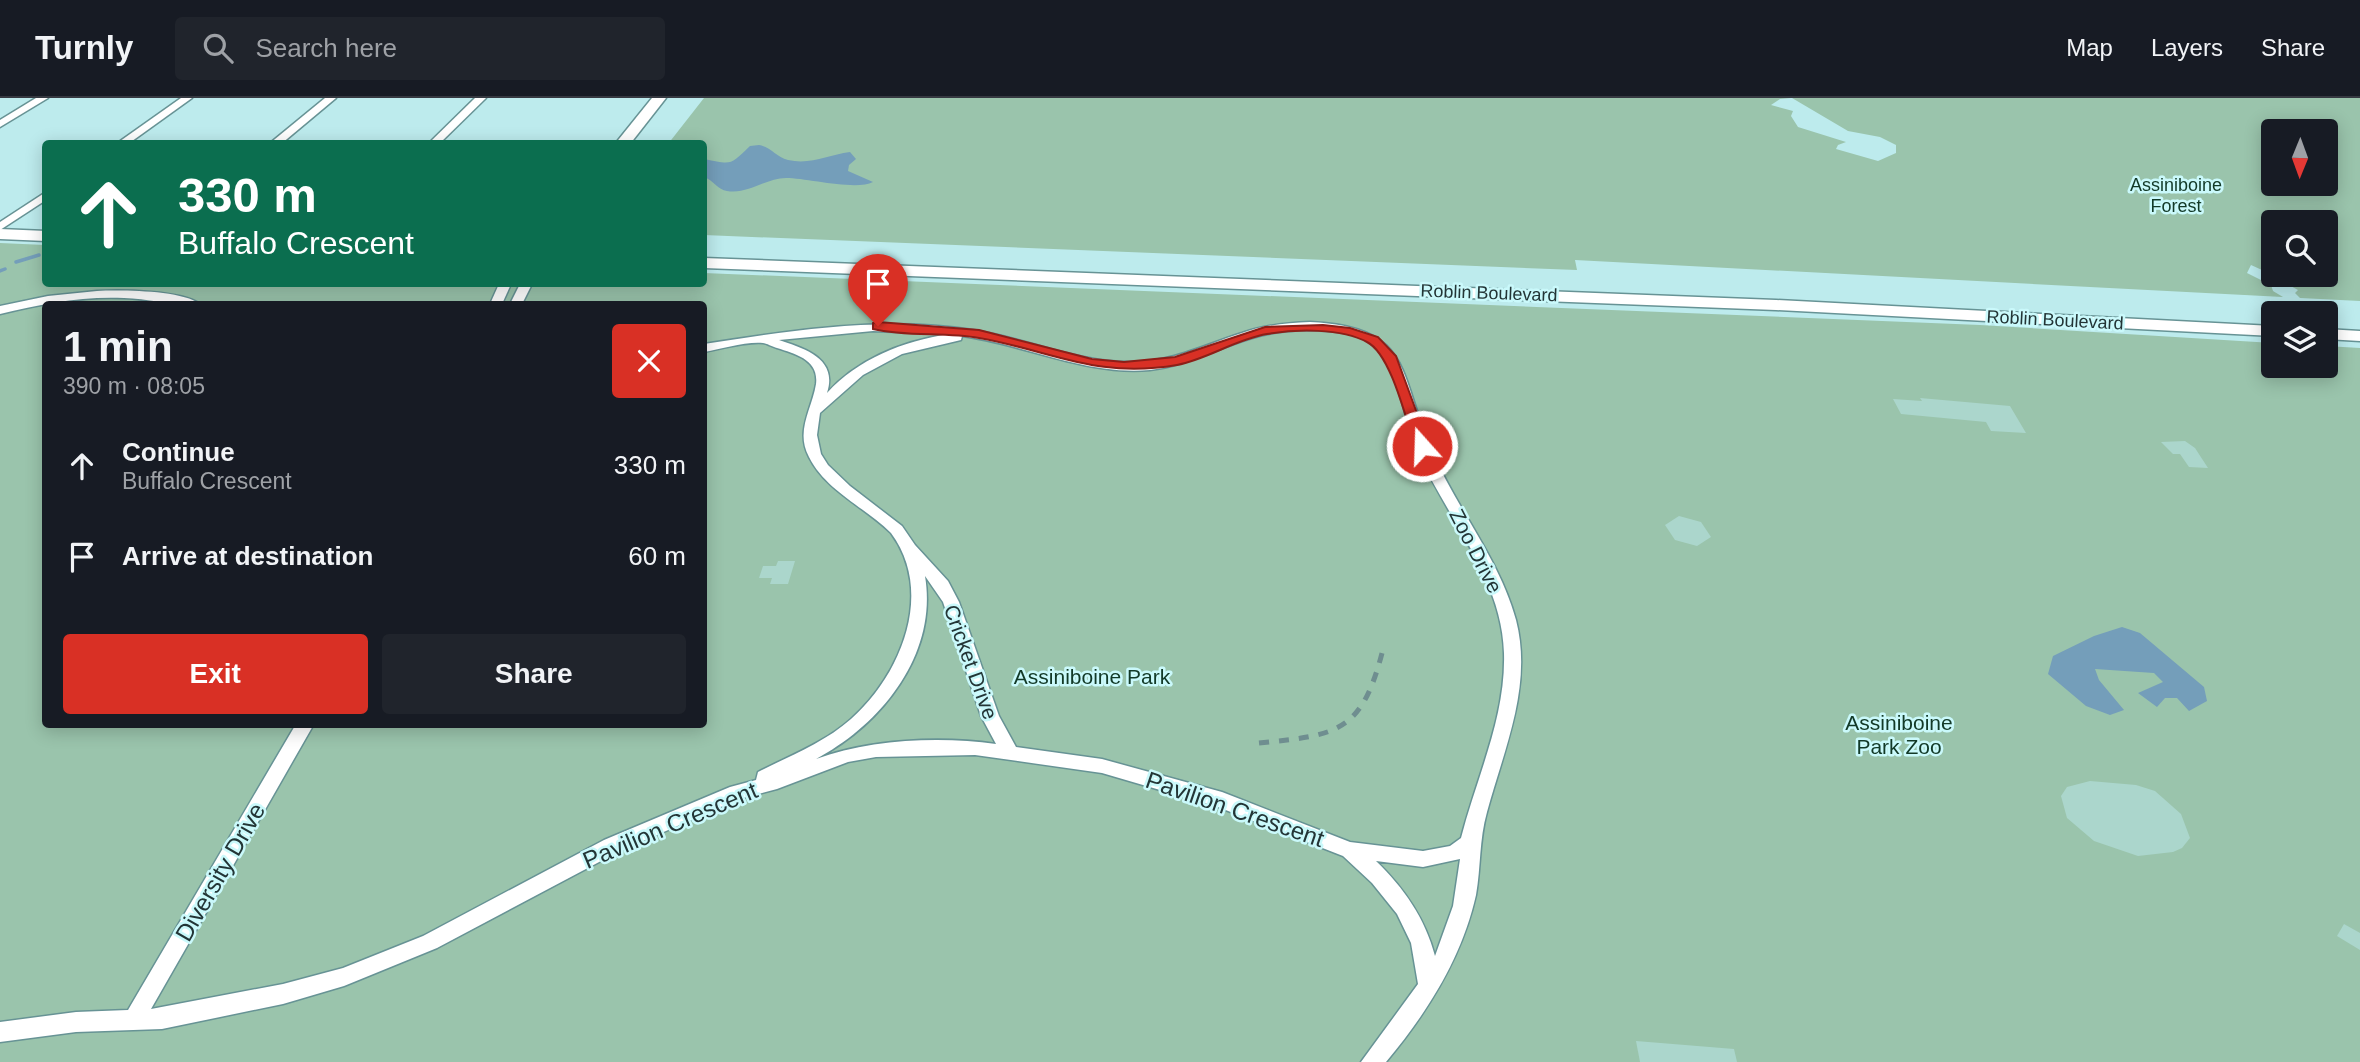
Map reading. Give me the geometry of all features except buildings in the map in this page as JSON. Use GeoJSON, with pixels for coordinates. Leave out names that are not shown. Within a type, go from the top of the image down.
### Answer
{"type":"FeatureCollection","features":[{"type":"Feature","properties":{"kind":"main road"},"geometry":{"type":"LineString","coordinates":[[625,140],[659,98]]}},
{"type":"Feature","properties":{"kind":"main road"},"geometry":{"type":"LineString","coordinates":[[1,227],[42,225]]}},
{"type":"Feature","properties":{"kind":"main road"},"geometry":{"type":"LineString","coordinates":[[1,227],[42,235]]}},
{"type":"Feature","properties":{"kind":"main road","name":"Roblin Boulevard"},"geometry":{"type":"LineString","coordinates":[[707,253],[1925,302],[2261,320]]}},
{"type":"Feature","properties":{"kind":"main road","name":"Roblin Boulevard"},"geometry":{"type":"LineString","coordinates":[[707,263],[1769,304],[2261,330]]}},
{"type":"Feature","properties":{"kind":"main road"},"geometry":{"type":"LineString","coordinates":[[2338,324],[2360,325]]}},
{"type":"Feature","properties":{"kind":"main road"},"geometry":{"type":"LineString","coordinates":[[2338,335],[2360,336]]}},
{"type":"Feature","properties":{"kind":"street"},"geometry":{"type":"LineString","coordinates":[[0,124],[43,98]]}},
{"type":"Feature","properties":{"kind":"street"},"geometry":{"type":"LineString","coordinates":[[127,140],[187,98]]}},
{"type":"Feature","properties":{"kind":"street"},"geometry":{"type":"LineString","coordinates":[[279,140],[331,98]]}},
{"type":"Feature","properties":{"kind":"street"},"geometry":{"type":"LineString","coordinates":[[437,140],[481,98]]}},
{"type":"Feature","properties":{"kind":"street"},"geometry":{"type":"LineString","coordinates":[[1,227],[42,198]]}},
{"type":"Feature","properties":{"kind":"street"},"geometry":{"type":"LineString","coordinates":[[42,301],[96,295],[151,296],[178,301]]}},
{"type":"Feature","properties":{"kind":"street"},"geometry":{"type":"LineString","coordinates":[[0,310],[42,301]]}},
{"type":"Feature","properties":{"kind":"street"},"geometry":{"type":"LineString","coordinates":[[707,348],[864,326],[912,327],[987,336]]}},
{"type":"Feature","properties":{"kind":"street","name":"Zoo Drive"},"geometry":{"type":"LineString","coordinates":[[987,336],[1092,363],[1124,366],[1177,361],[1245,335],[1278,329],[1336,330],[1362,335],[1381,345],[1392,363],[1435,476],[1496,585],[1509,625],[1513,661],[1509,714],[1470,842],[1468,887],[1443,961],[1395,1035],[1373,1062]]}},
{"type":"Feature","properties":{"kind":"street"},"geometry":{"type":"LineString","coordinates":[[816,410],[852,376],[887,356],[941,339],[987,336]]}},
{"type":"Feature","properties":{"kind":"street","name":"Cricket Drive"},"geometry":{"type":"LineString","coordinates":[[761,339],[796,348],[817,361],[824,384],[810,433],[813,453],[821,466],[905,542],[942,585],[951,601],[990,716],[1009,751]]}},
{"type":"Feature","properties":{"kind":"street","name":"Cricket Drive"},"geometry":{"type":"LineString","coordinates":[[736,792],[843,735],[857,724],[895,680],[910,648],[918,613],[916,571],[905,542]]}},
{"type":"Feature","properties":{"kind":"street","name":"Diversity Drive"},"geometry":{"type":"LineString","coordinates":[[134,1019],[303,728]]}},
{"type":"Feature","properties":{"kind":"street","name":"Pavilion Crescent"},"geometry":{"type":"LineString","coordinates":[[0,1032],[76,1022],[162,1019],[283,994],[372,966],[456,930],[611,846],[736,792],[771,784],[846,755],[939,746],[1009,751],[1140,775],[1275,819],[1349,850],[1377,872],[1406,912],[1424,951],[1428,982]]}},
{"type":"Feature","properties":{"kind":"street","name":"Pavilion Crescent"},"geometry":{"type":"LineString","coordinates":[[1349,850],[1423,859],[1455,853],[1470,842]]}},
{"type":"Feature","properties":{"kind":"green space","name":"Assiniboine Forest"},"geometry":{"type":"Polygon","coordinates":[[[704,98],[1791,98],[1780,99],[1771,105],[1793,111],[1791,116],[1798,127],[1846,142],[1838,145],[1836,149],[1878,161],[1896,153],[1896,145],[1880,137],[1848,131],[1792,98],[2360,98],[2360,301],[2300,298],[2295,293],[2298,290],[2292,287],[2338,287],[2338,210],[2261,210],[2261,270],[2251,265],[2247,273],[2261,280],[2261,287],[2272,287],[2273,291],[2283,297],[1575,260],[1577,270],[707,235],[707,140],[671,140],[704,98]]]}},
{"type":"Feature","properties":{"kind":"green space","name":"Assiniboine Park"},"geometry":{"type":"Polygon","coordinates":[[[0,243],[42,245],[42,287],[707,287],[707,273],[1980,325],[2261,342],[2261,378],[2338,378],[2338,347],[2360,348],[2360,1062],[0,1062],[0,243]]]}},
{"type":"Feature","properties":{"kind":"water"},"geometry":{"type":"Polygon","coordinates":[[[759,145],[784,159],[796,161],[850,152],[856,159],[849,165],[848,171],[873,182],[844,185],[786,178],[734,192],[718,187],[707,178],[707,160],[730,162],[750,146],[759,145]]]}},
{"type":"Feature","properties":{"kind":"water"},"geometry":{"type":"Polygon","coordinates":[[[2122,627],[2140,633],[2204,687],[2207,701],[2189,711],[2177,698],[2165,698],[2157,707],[2138,693],[2163,682],[2154,673],[2095,669],[2099,680],[2124,710],[2110,715],[2086,706],[2048,674],[2053,656],[2094,636],[2122,627]]]}},
{"type":"Feature","properties":{"kind":"waterway"},"geometry":{"type":"LineString","coordinates":[[16,262],[39,255]]}},
{"type":"Feature","properties":{"kind":"waterway"},"geometry":{"type":"LineString","coordinates":[[0,271],[5,269]]}},
{"type":"Feature","properties":{"kind":"railway"},"geometry":{"type":"LineString","coordinates":[[1259,743],[1308,737],[1342,725],[1365,700],[1382,653]]}},
{"type":"Feature","properties":{"kind":"route"},"geometry":{"type":"LineString","coordinates":[[878,326],[979,334],[1109,366],[1143,366],[1177,361],[1265,330],[1299,328],[1350,332],[1373,339],[1390,356],[1422,446]]}},
{"type":"Feature","properties":{"kind":"park label","name":"Assiniboine Park Zoo"},"geometry":{"type":"Point","coordinates":[1899,734]}}]}
